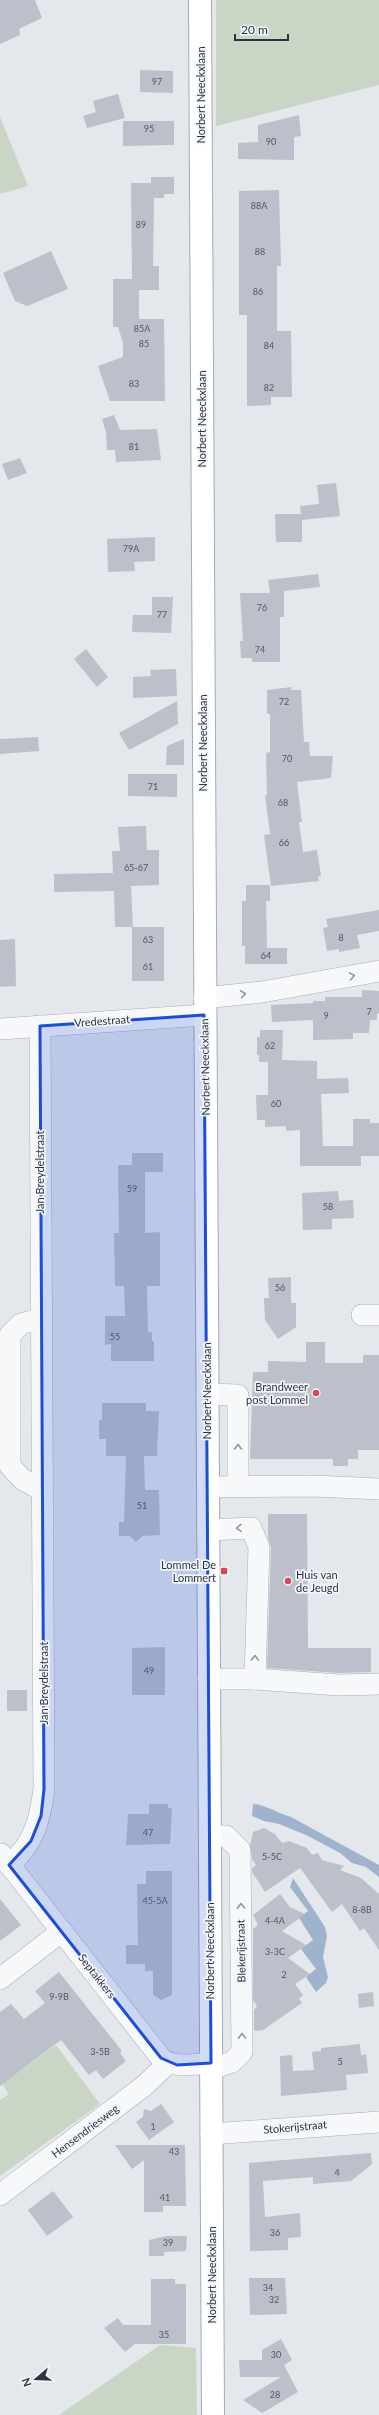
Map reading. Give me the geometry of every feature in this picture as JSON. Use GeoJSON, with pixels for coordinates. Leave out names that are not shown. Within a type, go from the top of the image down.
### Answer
{"type":"FeatureCollection","features":[{"type":"Feature","properties":{"kind":"main road","name":"Norbert Neeckxlaan"},"geometry":{"type":"LineString","coordinates":[[200,0],[204,1006],[213,2415]]}},
{"type":"Feature","properties":{"kind":"street","name":"Vredestraat"},"geometry":{"type":"LineString","coordinates":[[0,1029],[40,1026],[204,1006],[262,992],[379,971]]}},
{"type":"Feature","properties":{"kind":"street","name":"Jan Breydelstraat"},"geometry":{"type":"LineString","coordinates":[[4,1859],[24,1850],[34,1835],[41,1816],[44,1789],[40,1318],[40,1026]]}},
{"type":"Feature","properties":{"kind":"street"},"geometry":{"type":"LineString","coordinates":[[40,1318],[21,1324],[10,1335],[10,1466],[22,1479],[42,1490]]}},
{"type":"Feature","properties":{"kind":"street"},"geometry":{"type":"LineString","coordinates":[[207,1394],[238,1395],[238,1486]]}},
{"type":"Feature","properties":{"kind":"street"},"geometry":{"type":"LineString","coordinates":[[208,1487],[238,1486],[379,1489]]}},
{"type":"Feature","properties":{"kind":"street"},"geometry":{"type":"LineString","coordinates":[[208,1530],[251,1528],[259,1547],[255,1679]]}},
{"type":"Feature","properties":{"kind":"street"},"geometry":{"type":"LineString","coordinates":[[208,1679],[255,1679],[339,1685],[379,1684]]}},
{"type":"Feature","properties":{"kind":"street","name":"Blekerijstraat"},"geometry":{"type":"LineString","coordinates":[[210,1836],[226,1836],[240,1850],[242,2052],[232,2062],[211,2066]]}},
{"type":"Feature","properties":{"kind":"street","name":"Septakkers"},"geometry":{"type":"LineString","coordinates":[[4,1859],[167,2064]]}},
{"type":"Feature","properties":{"kind":"street"},"geometry":{"type":"LineString","coordinates":[[0,1979],[62,1931]]}},
{"type":"Feature","properties":{"kind":"street"},"geometry":{"type":"LineString","coordinates":[[167,2064],[211,2066]]}},
{"type":"Feature","properties":{"kind":"street","name":"Hensendriesweg"},"geometry":{"type":"LineString","coordinates":[[0,2195],[144,2086],[167,2064]]}},
{"type":"Feature","properties":{"kind":"street","name":"Stokerijstraat"},"geometry":{"type":"LineString","coordinates":[[211,2134],[379,2122]]}},
{"type":"Feature","properties":{"kind":"highlighted area"},"geometry":{"type":"Polygon","coordinates":[[[204,1015],[211,2063],[177,2065],[161,2058],[9,1865],[31,1841],[41,1816],[44,1789],[40,1026],[204,1015]]]}},
{"type":"Feature","properties":{"kind":"green space"},"geometry":{"type":"Polygon","coordinates":[[[216,0],[379,0],[379,85],[216,126],[216,0]]]}},
{"type":"Feature","properties":{"kind":"green space"},"geometry":{"type":"Polygon","coordinates":[[[0,117],[28,186],[0,194],[0,117]]]}},
{"type":"Feature","properties":{"kind":"green space"},"geometry":{"type":"Polygon","coordinates":[[[56,2045],[100,2104],[0,2176],[0,2100],[9,2094],[2,2084],[56,2045]]]}},
{"type":"Feature","properties":{"kind":"green space"},"geometry":{"type":"Polygon","coordinates":[[[160,2345],[196,2348],[197,2415],[59,2415],[160,2345]]]}},
{"type":"Feature","properties":{"kind":"water"},"geometry":{"type":"Polygon","coordinates":[[[253,1804],[291,1817],[379,1865],[379,1877],[366,1867],[352,1863],[340,1853],[306,1835],[279,1824],[264,1821],[252,1816],[253,1804]]]}},
{"type":"Feature","properties":{"kind":"water"},"geometry":{"type":"Polygon","coordinates":[[[293,1878],[325,1927],[327,1936],[323,1957],[328,1977],[326,1983],[316,1992],[306,1977],[316,1969],[301,1949],[313,1940],[299,1918],[308,1911],[290,1887],[293,1878]]]}},
{"type":"Feature","properties":{"kind":"building"},"geometry":{"type":"Polygon","coordinates":[[[0,0],[35,0],[42,18],[19,29],[20,35],[0,44],[0,0]]]}},
{"type":"Feature","properties":{"kind":"building"},"geometry":{"type":"Polygon","coordinates":[[[140,70],[173,71],[173,93],[140,92],[140,70]]]}},
{"type":"Feature","properties":{"kind":"building"},"geometry":{"type":"Polygon","coordinates":[[[118,94],[125,118],[87,128],[83,116],[96,112],[93,101],[118,94]]]}},
{"type":"Feature","properties":{"kind":"building"},"geometry":{"type":"Polygon","coordinates":[[[299,115],[301,136],[294,137],[294,160],[238,159],[238,143],[258,142],[258,125],[299,115]]]}},
{"type":"Feature","properties":{"kind":"building"},"geometry":{"type":"Polygon","coordinates":[[[123,121],[174,121],[174,145],[123,146],[123,121]]]}},
{"type":"Feature","properties":{"kind":"building"},"geometry":{"type":"Polygon","coordinates":[[[151,177],[174,177],[174,194],[164,194],[164,198],[154,198],[153,266],[159,266],[159,290],[139,290],[139,319],[164,319],[165,401],[110,401],[98,366],[123,357],[123,343],[118,327],[113,327],[113,279],[132,279],[131,183],[151,183],[151,177]]]}},
{"type":"Feature","properties":{"kind":"building"},"geometry":{"type":"Polygon","coordinates":[[[279,190],[281,266],[277,266],[277,331],[291,331],[292,397],[271,397],[271,405],[247,406],[247,315],[239,315],[239,191],[279,190]]]}},
{"type":"Feature","properties":{"kind":"building"},"geometry":{"type":"Polygon","coordinates":[[[51,251],[68,289],[27,306],[15,301],[3,273],[51,251]]]}},
{"type":"Feature","properties":{"kind":"building"},"geometry":{"type":"Polygon","coordinates":[[[114,415],[120,430],[157,429],[161,460],[116,462],[115,450],[107,450],[106,432],[102,419],[114,415]]]}},
{"type":"Feature","properties":{"kind":"building"},"geometry":{"type":"Polygon","coordinates":[[[20,458],[27,473],[8,480],[2,464],[20,458]]]}},
{"type":"Feature","properties":{"kind":"building"},"geometry":{"type":"Polygon","coordinates":[[[336,483],[340,516],[302,520],[302,542],[276,542],[275,514],[301,514],[300,506],[319,504],[317,485],[336,483]]]}},
{"type":"Feature","properties":{"kind":"building"},"geometry":{"type":"Polygon","coordinates":[[[155,537],[155,561],[134,562],[135,571],[108,572],[107,539],[155,537]]]}},
{"type":"Feature","properties":{"kind":"building"},"geometry":{"type":"Polygon","coordinates":[[[318,574],[320,587],[284,591],[284,617],[280,617],[280,662],[252,662],[252,658],[241,658],[240,641],[243,641],[240,593],[270,593],[268,580],[318,574]]]}},
{"type":"Feature","properties":{"kind":"building"},"geometry":{"type":"Polygon","coordinates":[[[152,597],[173,597],[171,633],[132,632],[133,615],[152,615],[152,597]]]}},
{"type":"Feature","properties":{"kind":"building"},"geometry":{"type":"Polygon","coordinates":[[[86,649],[108,677],[97,687],[74,659],[86,649]]]}},
{"type":"Feature","properties":{"kind":"building"},"geometry":{"type":"Polygon","coordinates":[[[176,669],[177,696],[133,698],[133,677],[151,676],[150,670],[176,669]]]}},
{"type":"Feature","properties":{"kind":"building"},"geometry":{"type":"Polygon","coordinates":[[[292,687],[291,690],[301,690],[304,742],[309,742],[310,756],[333,756],[331,778],[297,782],[302,822],[299,822],[303,852],[317,850],[321,876],[318,876],[319,881],[271,886],[264,835],[270,834],[265,795],[267,795],[266,753],[270,752],[270,714],[267,714],[267,690],[292,687]]]}},
{"type":"Feature","properties":{"kind":"building"},"geometry":{"type":"Polygon","coordinates":[[[177,701],[178,724],[129,750],[119,733],[177,701]]]}},
{"type":"Feature","properties":{"kind":"building"},"geometry":{"type":"Polygon","coordinates":[[[38,737],[39,751],[0,754],[0,739],[38,737]]]}},
{"type":"Feature","properties":{"kind":"building"},"geometry":{"type":"Polygon","coordinates":[[[184,739],[184,765],[166,765],[167,746],[184,739]]]}},
{"type":"Feature","properties":{"kind":"building"},"geometry":{"type":"Polygon","coordinates":[[[128,774],[177,774],[177,797],[128,796],[128,774]]]}},
{"type":"Feature","properties":{"kind":"building"},"geometry":{"type":"Polygon","coordinates":[[[146,826],[147,850],[159,850],[159,885],[131,886],[133,927],[115,927],[114,891],[54,892],[54,874],[113,873],[112,851],[120,851],[118,827],[146,826]]]}},
{"type":"Feature","properties":{"kind":"building"},"geometry":{"type":"Polygon","coordinates":[[[246,885],[270,885],[270,901],[266,901],[267,948],[287,948],[287,964],[245,964],[245,946],[242,946],[242,901],[246,901],[246,885]]]}},
{"type":"Feature","properties":{"kind":"building"},"geometry":{"type":"Polygon","coordinates":[[[379,910],[379,931],[357,935],[360,948],[339,952],[339,949],[327,951],[323,928],[328,927],[326,919],[379,910]]]}},
{"type":"Feature","properties":{"kind":"building"},"geometry":{"type":"Polygon","coordinates":[[[132,927],[164,927],[164,981],[132,981],[132,927]]]}},
{"type":"Feature","properties":{"kind":"building"},"geometry":{"type":"Polygon","coordinates":[[[15,939],[16,986],[0,987],[0,940],[15,939]]]}},
{"type":"Feature","properties":{"kind":"building"},"geometry":{"type":"Polygon","coordinates":[[[362,990],[379,991],[379,1014],[377,1013],[377,1020],[370,1020],[369,1033],[353,1033],[353,1039],[313,1040],[313,1020],[272,1022],[271,1005],[313,1003],[313,1001],[325,1001],[325,997],[362,997],[362,990]]]}},
{"type":"Feature","properties":{"kind":"building"},"geometry":{"type":"Polygon","coordinates":[[[260,1030],[283,1030],[282,1060],[317,1061],[317,1079],[348,1078],[349,1093],[321,1094],[323,1146],[353,1146],[353,1119],[370,1119],[370,1123],[379,1123],[379,1156],[361,1156],[361,1166],[300,1166],[300,1130],[286,1131],[286,1126],[265,1127],[265,1120],[257,1120],[256,1095],[268,1095],[268,1062],[259,1062],[259,1055],[257,1055],[257,1037],[260,1037],[260,1030]]]}},
{"type":"Feature","properties":{"kind":"building"},"geometry":{"type":"Polygon","coordinates":[[[132,1153],[163,1153],[163,1172],[145,1172],[145,1233],[160,1232],[160,1286],[147,1286],[148,1332],[152,1332],[152,1341],[154,1341],[154,1361],[111,1361],[111,1344],[105,1345],[105,1316],[125,1316],[124,1286],[115,1286],[114,1233],[119,1233],[118,1165],[132,1165],[132,1153]]]}},
{"type":"Feature","properties":{"kind":"building"},"geometry":{"type":"Polygon","coordinates":[[[338,1191],[339,1201],[353,1200],[354,1218],[332,1219],[332,1229],[303,1230],[302,1193],[338,1191]]]}},
{"type":"Feature","properties":{"kind":"building"},"geometry":{"type":"Polygon","coordinates":[[[291,1277],[291,1303],[296,1303],[296,1327],[278,1339],[265,1320],[264,1298],[269,1298],[268,1278],[291,1277]]]}},
{"type":"Feature","properties":{"kind":"building","name":"Brandweer post Lommel"},"geometry":{"type":"Polygon","coordinates":[[[306,1342],[325,1342],[325,1363],[363,1363],[363,1355],[379,1355],[379,1450],[358,1450],[358,1459],[348,1459],[348,1466],[333,1466],[333,1459],[250,1459],[253,1372],[268,1372],[268,1361],[306,1362],[306,1342]]]}},
{"type":"Feature","properties":{"kind":"building"},"geometry":{"type":"Polygon","coordinates":[[[102,1403],[146,1403],[146,1411],[159,1411],[157,1456],[144,1456],[145,1490],[159,1490],[160,1535],[143,1536],[136,1542],[130,1536],[119,1536],[119,1522],[124,1522],[126,1456],[106,1456],[106,1439],[99,1439],[99,1420],[102,1420],[102,1403]]]}},
{"type":"Feature","properties":{"kind":"building","name":"Huis van de Jeugd"},"geometry":{"type":"Polygon","coordinates":[[[268,1514],[307,1514],[308,1648],[371,1648],[371,1672],[339,1673],[267,1668],[271,1547],[268,1538],[268,1514]]]}},
{"type":"Feature","properties":{"kind":"building"},"geometry":{"type":"Polygon","coordinates":[[[165,1647],[165,1695],[132,1695],[132,1648],[165,1647]]]}},
{"type":"Feature","properties":{"kind":"building"},"geometry":{"type":"Polygon","coordinates":[[[7,1690],[27,1690],[27,1711],[7,1711],[7,1690]]]}},
{"type":"Feature","properties":{"kind":"building"},"geometry":{"type":"Polygon","coordinates":[[[149,1804],[168,1804],[168,1808],[172,1808],[170,1844],[126,1845],[128,1814],[149,1814],[149,1804]]]}},
{"type":"Feature","properties":{"kind":"building"},"geometry":{"type":"Polygon","coordinates":[[[264,1828],[275,1834],[282,1843],[289,1841],[307,1848],[312,1855],[318,1853],[322,1860],[344,1866],[340,1870],[361,1878],[379,1894],[379,1950],[364,1928],[360,1931],[342,1904],[332,1912],[300,1868],[265,1892],[252,1872],[252,1868],[256,1865],[252,1859],[250,1846],[253,1832],[264,1828]]]}},
{"type":"Feature","properties":{"kind":"building"},"geometry":{"type":"Polygon","coordinates":[[[146,1871],[172,1871],[172,1995],[161,2000],[153,1995],[153,1971],[145,1971],[145,1964],[126,1964],[126,1945],[138,1945],[137,1884],[146,1884],[146,1871]]]}},
{"type":"Feature","properties":{"kind":"building"},"geometry":{"type":"Polygon","coordinates":[[[280,1894],[290,1907],[305,1914],[282,1931],[306,1945],[288,1958],[310,1974],[295,1984],[303,1995],[299,1999],[302,2003],[263,2030],[256,2031],[254,2030],[254,2010],[257,2006],[253,2000],[253,1929],[258,1925],[253,1915],[280,1894]]]}},
{"type":"Feature","properties":{"kind":"building"},"geometry":{"type":"Polygon","coordinates":[[[0,1899],[21,1925],[0,1941],[0,1899]]]}},
{"type":"Feature","properties":{"kind":"building"},"geometry":{"type":"Polygon","coordinates":[[[59,1972],[122,2051],[120,2053],[126,2061],[103,2079],[96,2070],[89,2075],[61,2040],[0,2086],[0,2012],[11,2004],[24,2019],[45,2003],[35,1991],[59,1972]]]}},
{"type":"Feature","properties":{"kind":"building"},"geometry":{"type":"Polygon","coordinates":[[[373,1992],[374,2006],[359,2008],[358,1994],[373,1992]]]}},
{"type":"Feature","properties":{"kind":"building"},"geometry":{"type":"Polygon","coordinates":[[[360,2044],[361,2055],[366,2054],[368,2073],[346,2075],[347,2090],[281,2096],[280,2056],[292,2055],[293,2071],[314,2070],[312,2052],[321,2051],[321,2048],[360,2044]]]}},
{"type":"Feature","properties":{"kind":"building"},"geometry":{"type":"Polygon","coordinates":[[[161,2104],[174,2122],[149,2140],[136,2122],[143,2117],[144,2109],[151,2111],[161,2104]]]}},
{"type":"Feature","properties":{"kind":"building"},"geometry":{"type":"Polygon","coordinates":[[[115,2145],[185,2145],[186,2206],[163,2206],[163,2212],[144,2212],[144,2160],[132,2169],[115,2145]]]}},
{"type":"Feature","properties":{"kind":"building"},"geometry":{"type":"Polygon","coordinates":[[[371,2153],[372,2164],[351,2181],[313,2184],[313,2177],[263,2181],[265,2217],[300,2213],[301,2237],[288,2238],[288,2250],[250,2251],[249,2163],[371,2153]]]}},
{"type":"Feature","properties":{"kind":"building"},"geometry":{"type":"Polygon","coordinates":[[[53,2191],[73,2217],[47,2236],[28,2210],[53,2191]]]}},
{"type":"Feature","properties":{"kind":"building"},"geometry":{"type":"Polygon","coordinates":[[[166,2236],[187,2236],[186,2251],[164,2252],[164,2256],[149,2256],[149,2240],[166,2236]]]}},
{"type":"Feature","properties":{"kind":"building"},"geometry":{"type":"Polygon","coordinates":[[[249,2278],[285,2278],[287,2314],[250,2315],[249,2278]]]}},
{"type":"Feature","properties":{"kind":"building"},"geometry":{"type":"Polygon","coordinates":[[[151,2279],[175,2279],[175,2284],[186,2284],[186,2344],[135,2344],[125,2352],[104,2328],[118,2318],[123,2325],[151,2325],[151,2279]]]}},
{"type":"Feature","properties":{"kind":"building"},"geometry":{"type":"Polygon","coordinates":[[[281,2339],[292,2360],[284,2365],[298,2392],[262,2413],[243,2400],[281,2377],[240,2377],[239,2360],[262,2360],[262,2350],[281,2339]]]}},
{"type":"Feature","properties":{"kind":"place","name":"Brandweer post Lommel"},"geometry":{"type":"Point","coordinates":[316,1393]}},
{"type":"Feature","properties":{"kind":"place","name":"Lommel De Lommert"},"geometry":{"type":"Point","coordinates":[224,1571]}},
{"type":"Feature","properties":{"kind":"place","name":"Huis van de Jeugd"},"geometry":{"type":"Point","coordinates":[288,1581]}}]}
